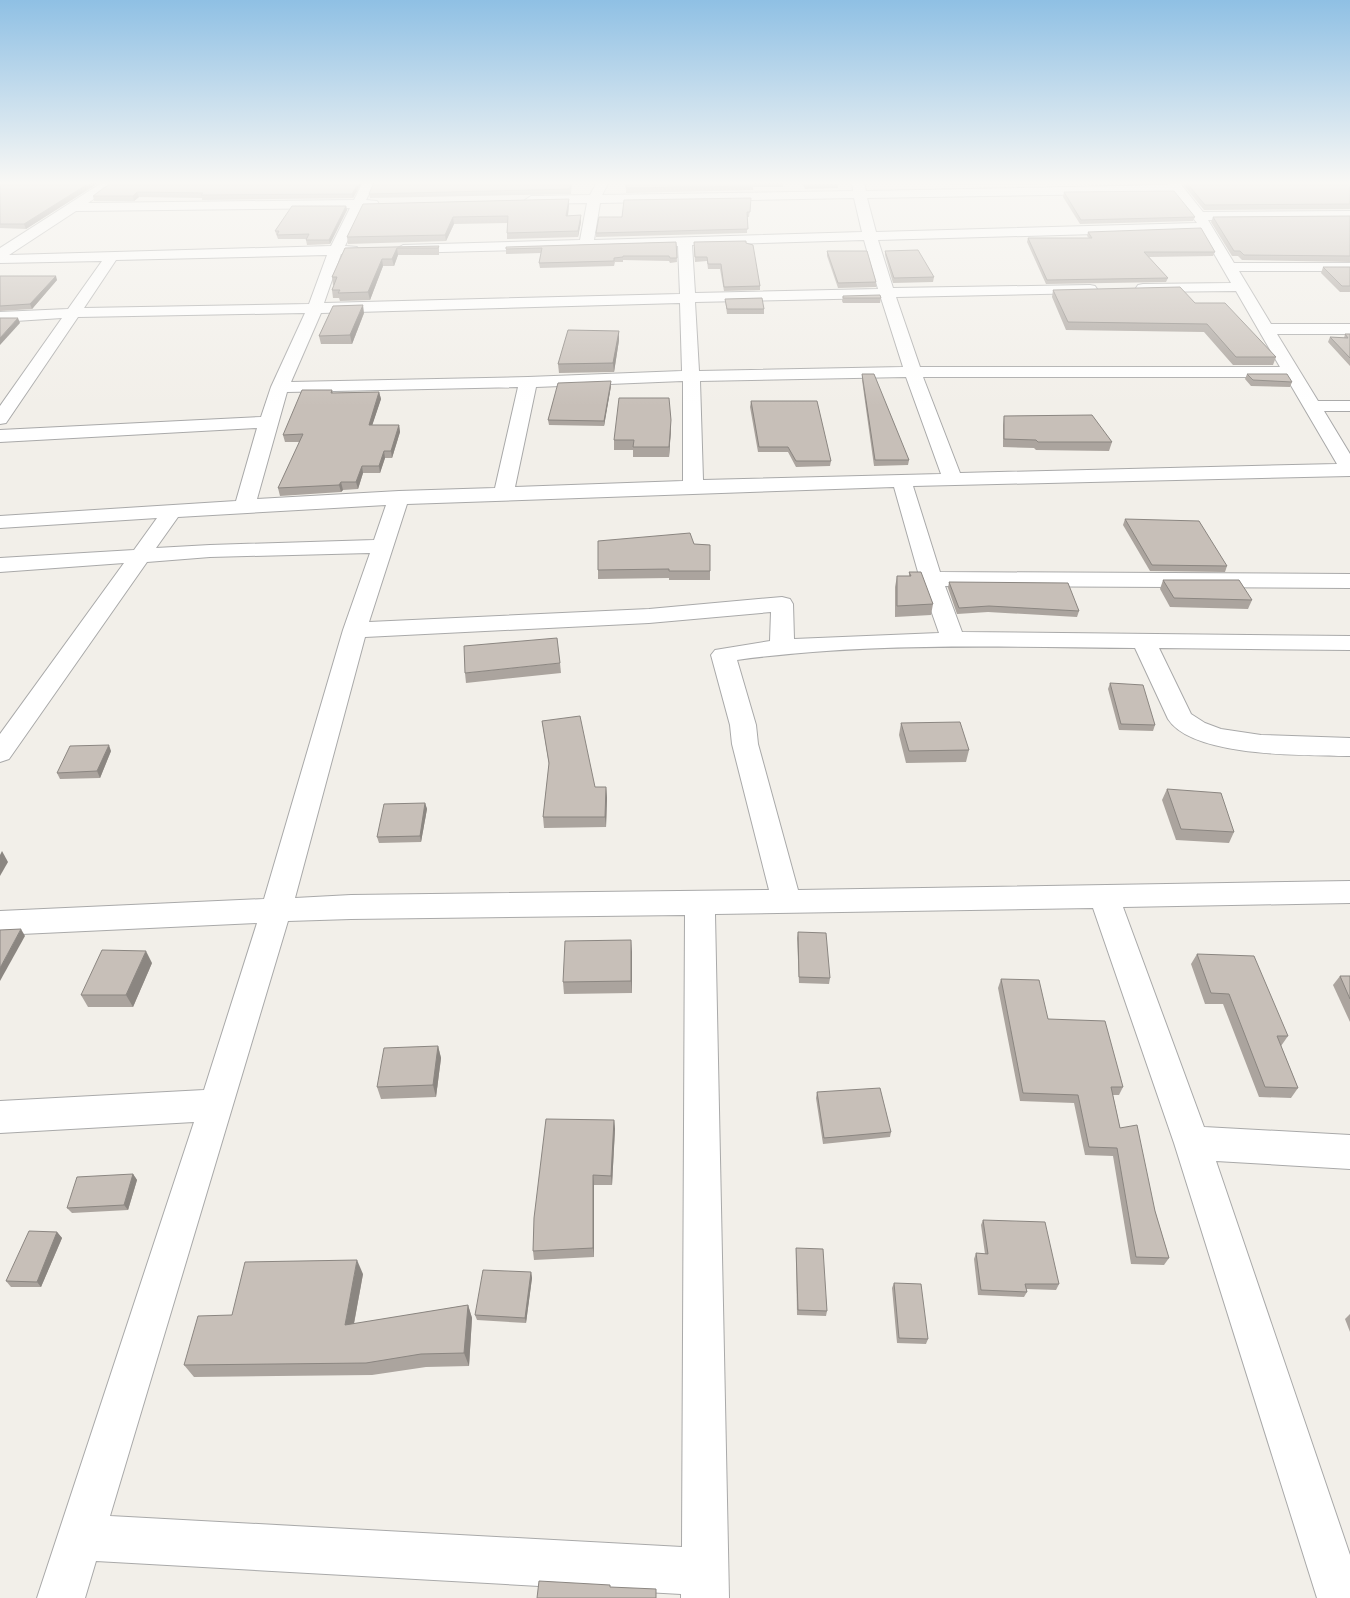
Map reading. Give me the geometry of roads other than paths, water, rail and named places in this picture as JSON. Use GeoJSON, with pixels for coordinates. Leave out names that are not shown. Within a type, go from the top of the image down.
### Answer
{"type":"FeatureCollection","features":[{"type":"Feature","properties":{"kind":"street"},"geometry":{"type":"LineString","coordinates":[[0,259],[91,257]]}},
{"type":"Feature","properties":{"kind":"street"},"geometry":{"type":"LineString","coordinates":[[0,419],[112,257]]}},
{"type":"Feature","properties":{"kind":"street"},"geometry":{"type":"LineString","coordinates":[[245,506],[268,422],[280,387],[334,257]]}},
{"type":"Feature","properties":{"kind":"street"},"geometry":{"type":"LineString","coordinates":[[685,257],[691,376],[693,486]]}},
{"type":"Feature","properties":{"kind":"street"},"geometry":{"type":"LineString","coordinates":[[876,257],[913,372],[953,480]]}},
{"type":"Feature","properties":{"kind":"street"},"geometry":{"type":"LineString","coordinates":[[0,522],[399,497],[693,486],[1350,469],[1224,257]]}},
{"type":"Feature","properties":{"kind":"street"},"geometry":{"type":"LineString","coordinates":[[1230,267],[1350,267]]}},
{"type":"Feature","properties":{"kind":"street"},"geometry":{"type":"LineString","coordinates":[[1133,288],[1241,287]]}},
{"type":"Feature","properties":{"kind":"street"},"geometry":{"type":"LineString","coordinates":[[0,317],[74,312],[314,308],[887,292],[1103,289]]}},
{"type":"Feature","properties":{"kind":"street"},"geometry":{"type":"LineString","coordinates":[[1266,329],[1350,329]]}},
{"type":"Feature","properties":{"kind":"street"},"geometry":{"type":"LineString","coordinates":[[280,387],[913,372],[1291,372]]}},
{"type":"Feature","properties":{"kind":"street"},"geometry":{"type":"LineString","coordinates":[[504,493],[528,382]]}},
{"type":"Feature","properties":{"kind":"street"},"geometry":{"type":"LineString","coordinates":[[1312,406],[1350,406]]}},
{"type":"Feature","properties":{"kind":"street"},"geometry":{"type":"LineString","coordinates":[[0,436],[268,422]]}},
{"type":"Feature","properties":{"kind":"street"},"geometry":{"type":"LineString","coordinates":[[902,482],[953,639]]}},
{"type":"Feature","properties":{"kind":"street"},"geometry":{"type":"LineString","coordinates":[[60,1598],[217,1105],[276,910],[355,630],[399,497]]}},
{"type":"Feature","properties":{"kind":"street"},"geometry":{"type":"LineString","coordinates":[[0,754],[172,511]]}},
{"type":"Feature","properties":{"kind":"street"},"geometry":{"type":"LineString","coordinates":[[0,565],[210,551],[382,546]]}},
{"type":"Feature","properties":{"kind":"street"},"geometry":{"type":"LineString","coordinates":[[932,579],[1350,581]]}},
{"type":"Feature","properties":{"kind":"street"},"geometry":{"type":"LineString","coordinates":[[355,630],[649,616],[782,604],[782,647]]}},
{"type":"Feature","properties":{"kind":"street"},"geometry":{"type":"LineString","coordinates":[[786,900],[745,744],[743,726],[723,655],[782,647],[953,639],[1350,643]]}},
{"type":"Feature","properties":{"kind":"street"},"geometry":{"type":"LineString","coordinates":[[1144,641],[1181,719],[1190,727],[1230,740],[1261,744],[1350,747]]}},
{"type":"Feature","properties":{"kind":"street"},"geometry":{"type":"LineString","coordinates":[[0,923],[351,907],[1350,892]]}},
{"type":"Feature","properties":{"kind":"street"},"geometry":{"type":"LineString","coordinates":[[1104,895],[1192,1143],[1341,1578]]}},
{"type":"Feature","properties":{"kind":"street"},"geometry":{"type":"LineString","coordinates":[[81,1537],[705,1585],[700,903]]}},
{"type":"Feature","properties":{"kind":"street"},"geometry":{"type":"LineString","coordinates":[[0,1117],[217,1105]]}},
{"type":"Feature","properties":{"kind":"street"},"geometry":{"type":"LineString","coordinates":[[1192,1143],[1350,1152]]}}]}
